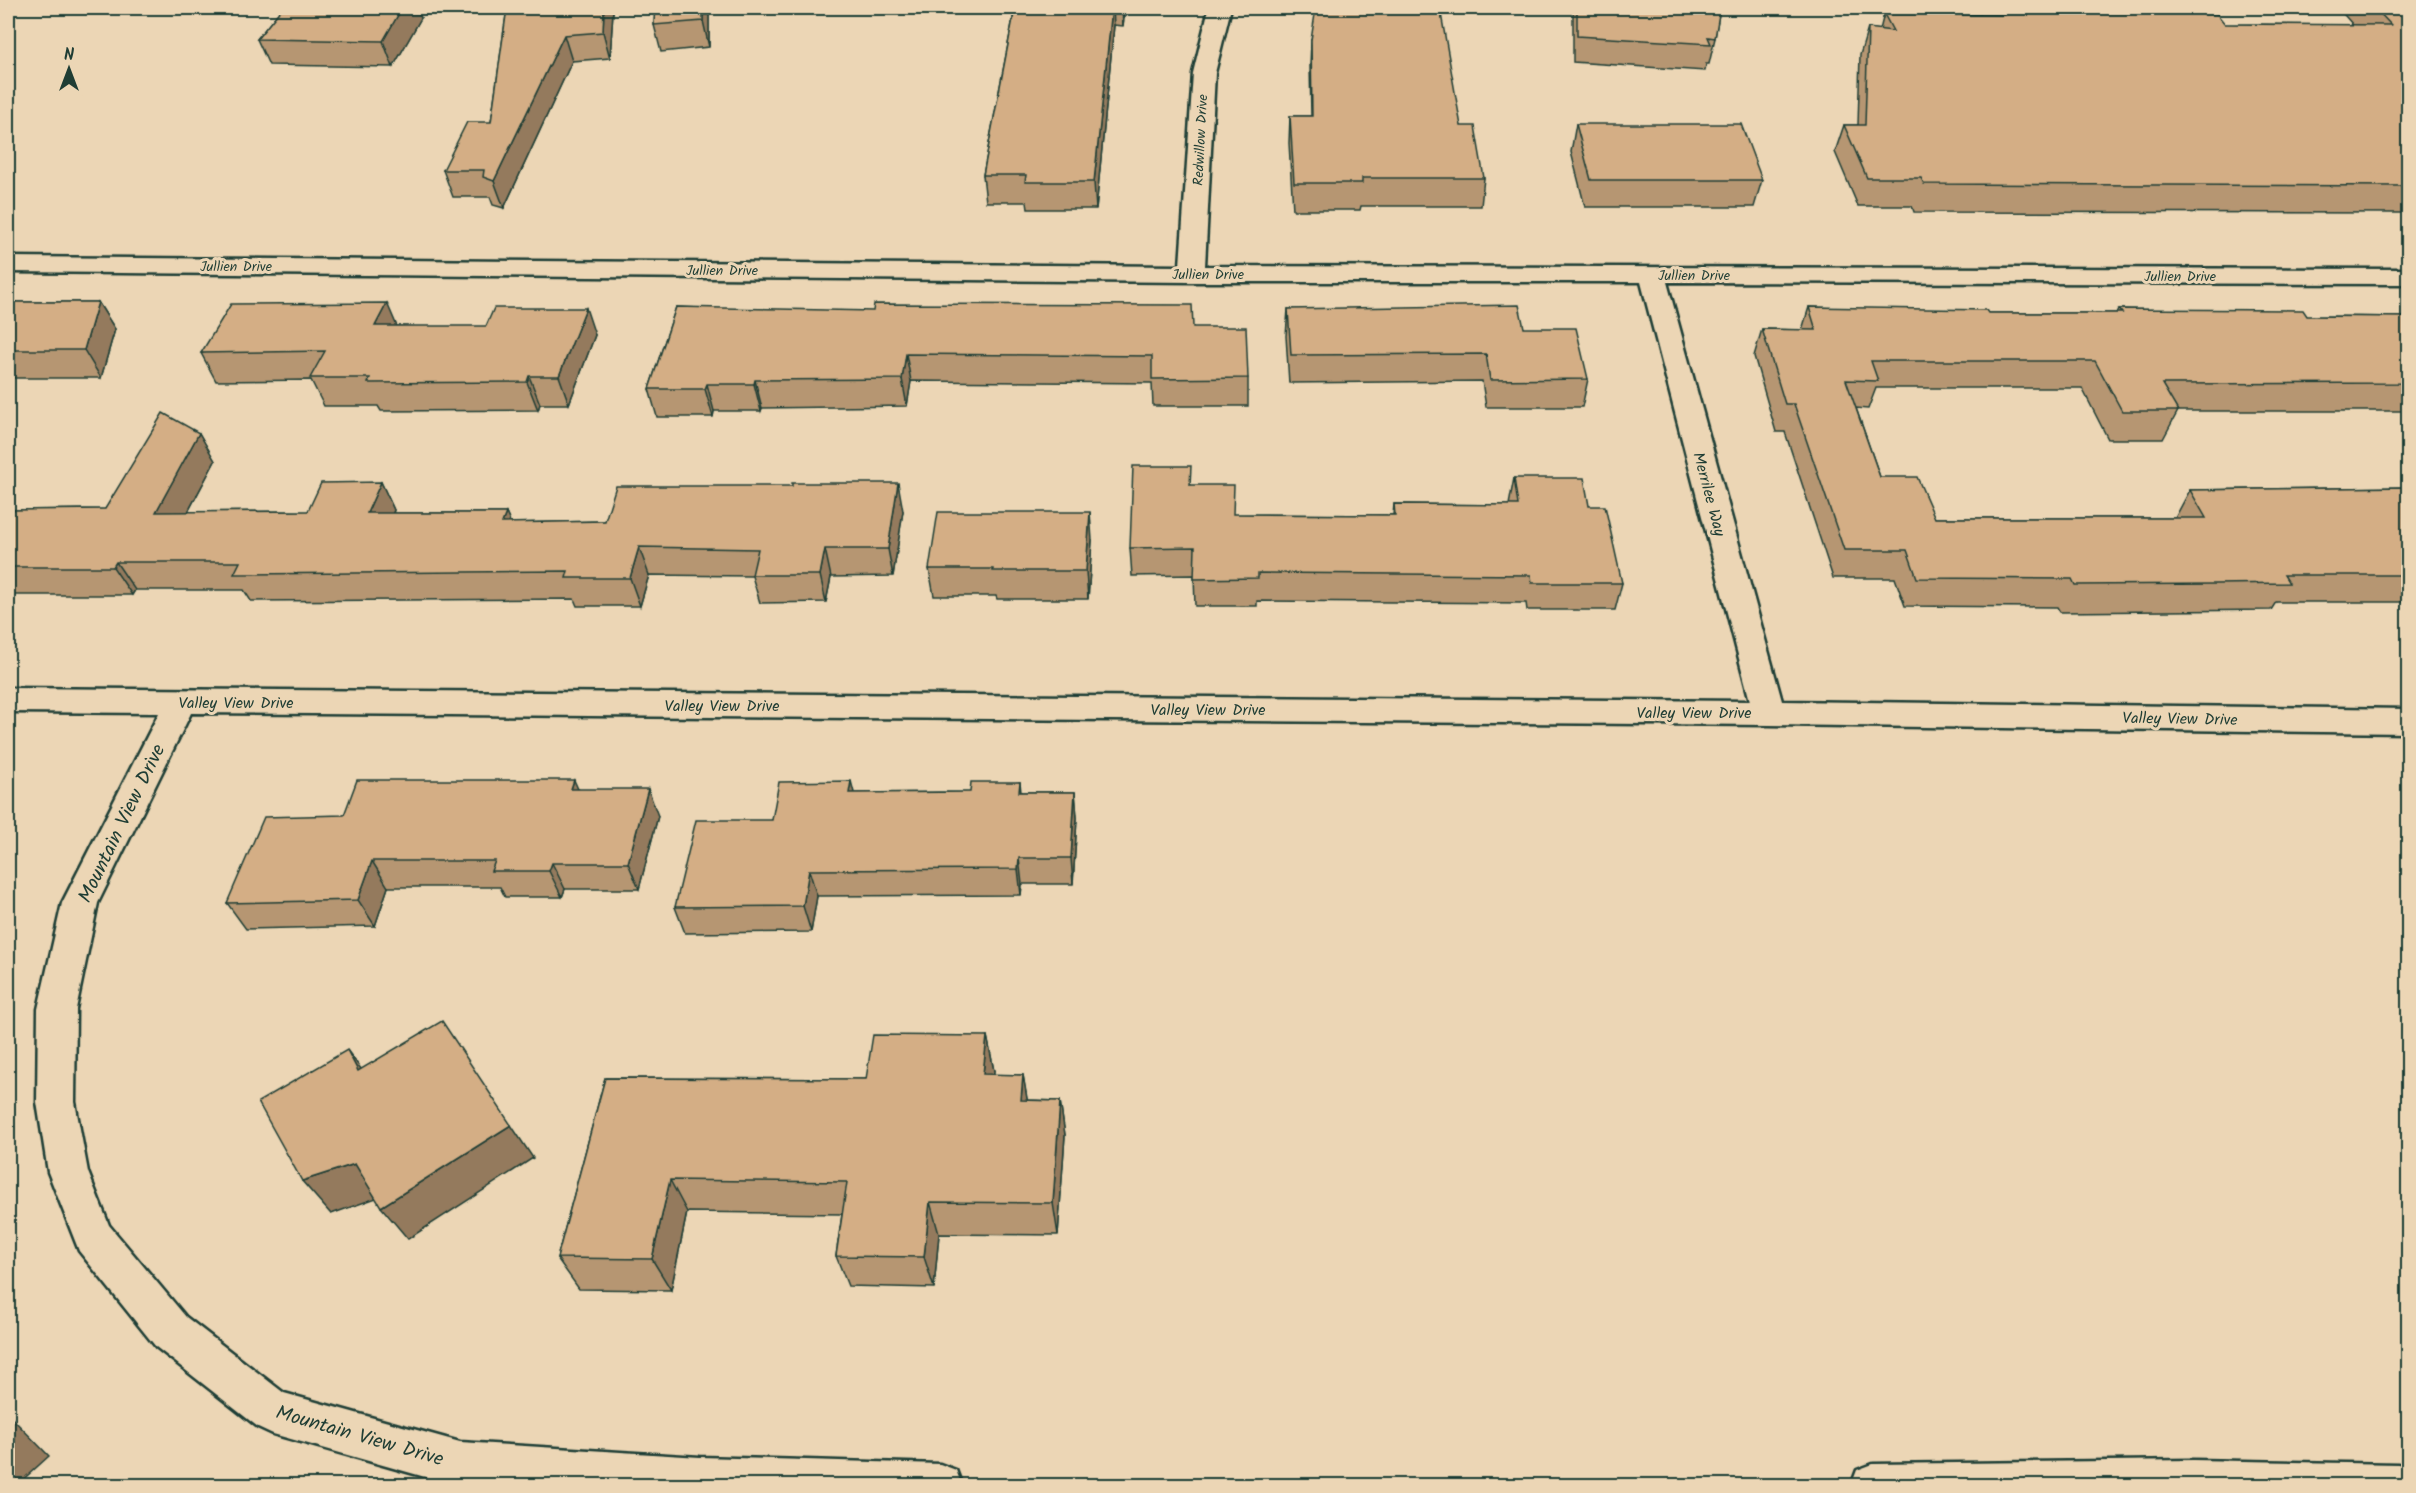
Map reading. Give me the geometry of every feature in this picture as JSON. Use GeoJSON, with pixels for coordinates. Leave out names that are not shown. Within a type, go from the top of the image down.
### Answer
{"type":"FeatureCollection","features":[{"type":"Feature","properties":{"kind":"street","name":"Redwillow Drive"},"geometry":{"type":"LineString","coordinates":[[1192,274],[1204,73],[1220,8]]}},
{"type":"Feature","properties":{"kind":"street","name":"Jullien Drive"},"geometry":{"type":"LineString","coordinates":[[8,264],[1192,274],[2409,276]]}},
{"type":"Feature","properties":{"kind":"street","name":"Merrilee Way"},"geometry":{"type":"LineString","coordinates":[[1652,275],[1769,713]]}},
{"type":"Feature","properties":{"kind":"street","name":"Valley View Drive"},"geometry":{"type":"LineString","coordinates":[[8,700],[1769,713],[2409,721]]}},
{"type":"Feature","properties":{"kind":"street","name":"Mountain View Drive"},"geometry":{"type":"LineString","coordinates":[[181,702],[80,903],[57,1009],[56,1102],[69,1172],[93,1237],[171,1332],[273,1412],[460,1464],[700,1479],[940,1485]]}},
{"type":"Feature","properties":{"kind":"street"},"geometry":{"type":"LineString","coordinates":[[1873,1485],[2193,1482],[2398,1485]]}},
{"type":"Feature","properties":{"kind":"building"},"geometry":{"type":"Polygon","coordinates":[[[282,8],[402,8],[383,41],[257,39],[282,8]]]}},
{"type":"Feature","properties":{"kind":"building"},"geometry":{"type":"Polygon","coordinates":[[[507,8],[604,8],[603,32],[564,35],[494,181],[483,177],[484,170],[443,170],[467,122],[491,122],[507,8]]]}},
{"type":"Feature","properties":{"kind":"building"},"geometry":{"type":"Polygon","coordinates":[[[655,8],[703,8],[703,21],[654,25],[655,8]]]}},
{"type":"Feature","properties":{"kind":"building"},"geometry":{"type":"Polygon","coordinates":[[[1015,8],[1112,8],[1094,182],[1025,182],[1026,175],[983,175],[1015,8]]]}},
{"type":"Feature","properties":{"kind":"building"},"geometry":{"type":"Polygon","coordinates":[[[1316,8],[1440,8],[1461,126],[1475,126],[1484,178],[1362,178],[1362,183],[1294,183],[1290,116],[1312,116],[1311,40],[1316,8]]]}},
{"type":"Feature","properties":{"kind":"building"},"geometry":{"type":"Polygon","coordinates":[[[1577,8],[1720,8],[1715,38],[1708,37],[1711,44],[1577,36],[1577,8]]]}},
{"type":"Feature","properties":{"kind":"building"},"geometry":{"type":"Polygon","coordinates":[[[2001,8],[2098,8],[2102,13],[2217,14],[2225,24],[2391,25],[2375,8],[2409,8],[2409,186],[1924,184],[1921,178],[1867,178],[1844,125],[1865,125],[1868,28],[1893,31],[1884,14],[2005,15],[2001,8]]]}},
{"type":"Feature","properties":{"kind":"building"},"geometry":{"type":"Polygon","coordinates":[[[1576,124],[1741,124],[1762,180],[1591,180],[1576,124]]]}},
{"type":"Feature","properties":{"kind":"building"},"geometry":{"type":"Polygon","coordinates":[[[8,302],[98,302],[84,350],[8,350],[8,302]]]}},
{"type":"Feature","properties":{"kind":"building"},"geometry":{"type":"Polygon","coordinates":[[[387,303],[375,326],[486,326],[494,308],[586,308],[559,376],[529,376],[527,382],[368,383],[370,378],[310,378],[325,351],[201,353],[231,304],[387,303]]]}},
{"type":"Feature","properties":{"kind":"building"},"geometry":{"type":"Polygon","coordinates":[[[874,304],[1192,305],[1193,327],[1246,327],[1248,378],[1152,379],[1152,356],[906,354],[902,379],[755,380],[754,384],[707,384],[705,389],[649,389],[676,307],[873,311],[874,304]]]}},
{"type":"Feature","properties":{"kind":"building"},"geometry":{"type":"Polygon","coordinates":[[[1519,305],[1524,328],[1576,328],[1588,379],[1490,380],[1486,354],[1291,355],[1288,309],[1519,305]]]}},
{"type":"Feature","properties":{"kind":"building"},"geometry":{"type":"Polygon","coordinates":[[[1809,307],[1986,310],[1988,313],[2122,313],[2119,309],[2303,310],[2307,316],[2409,317],[2409,383],[2162,384],[2178,411],[2122,411],[2095,361],[1871,361],[1878,381],[1846,380],[1880,477],[1917,477],[1935,518],[2206,518],[2190,490],[2409,487],[2409,575],[2284,575],[2289,583],[2075,585],[2072,579],[1917,578],[1907,550],[1844,550],[1794,404],[1785,404],[1762,329],[1816,330],[1809,307]]]}},
{"type":"Feature","properties":{"kind":"building"},"geometry":{"type":"Polygon","coordinates":[[[163,413],[199,433],[156,512],[308,511],[321,483],[381,482],[367,513],[506,513],[502,523],[605,521],[616,486],[792,486],[792,483],[898,483],[888,549],[825,549],[820,575],[752,575],[758,549],[639,547],[630,578],[566,578],[568,571],[234,574],[240,562],[116,562],[113,567],[8,567],[8,510],[105,509],[163,413]]]}},
{"type":"Feature","properties":{"kind":"building"},"geometry":{"type":"Polygon","coordinates":[[[1133,466],[1191,466],[1190,485],[1234,485],[1233,514],[1395,515],[1394,504],[1518,505],[1514,478],[1584,478],[1589,506],[1605,506],[1622,583],[1532,583],[1531,575],[1258,573],[1258,578],[1194,579],[1195,547],[1130,548],[1133,466]]]}},
{"type":"Feature","properties":{"kind":"building"},"geometry":{"type":"Polygon","coordinates":[[[938,512],[1090,512],[1086,571],[929,569],[938,512]]]}},
{"type":"Feature","properties":{"kind":"building"},"geometry":{"type":"Polygon","coordinates":[[[357,780],[574,780],[571,789],[648,789],[628,863],[552,863],[549,871],[491,871],[495,861],[372,861],[358,900],[227,903],[264,817],[344,815],[357,780]]]}},
{"type":"Feature","properties":{"kind":"building"},"geometry":{"type":"Polygon","coordinates":[[[851,781],[849,793],[970,792],[971,782],[1020,782],[1019,792],[1075,792],[1071,858],[1019,858],[1018,869],[809,870],[803,906],[675,907],[696,820],[772,820],[779,782],[851,781]]]}},
{"type":"Feature","properties":{"kind":"building"},"geometry":{"type":"Polygon","coordinates":[[[442,1021],[511,1125],[381,1207],[355,1164],[302,1181],[258,1102],[347,1050],[358,1071],[442,1021]]]}},
{"type":"Feature","properties":{"kind":"building"},"geometry":{"type":"Polygon","coordinates":[[[873,1035],[987,1036],[983,1074],[1023,1075],[1021,1100],[1060,1101],[1053,1203],[930,1202],[924,1257],[836,1256],[847,1182],[670,1180],[652,1259],[557,1258],[605,1078],[866,1079],[873,1035]]]}}]}
